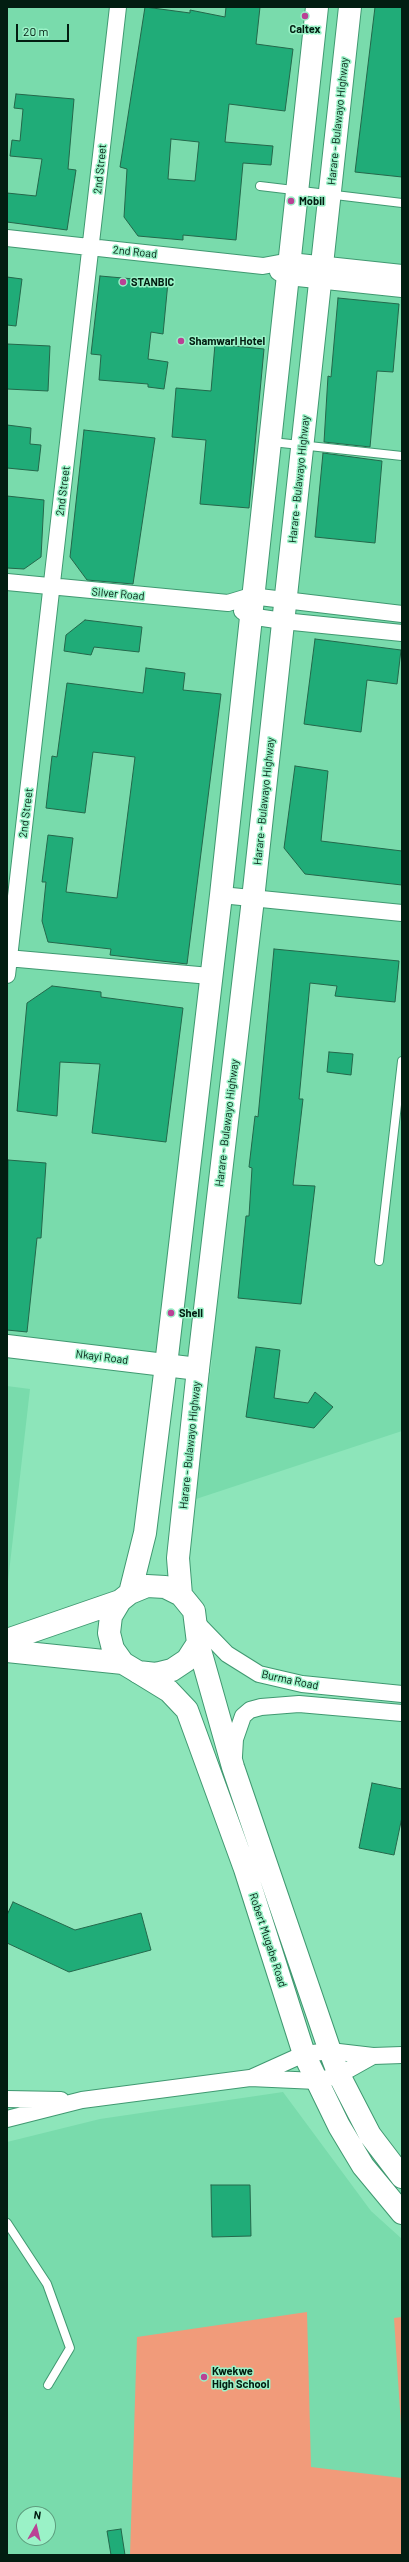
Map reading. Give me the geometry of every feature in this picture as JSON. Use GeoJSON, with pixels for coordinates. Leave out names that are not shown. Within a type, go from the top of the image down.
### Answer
{"type":"FeatureCollection","features":[{"type":"Feature","properties":{"kind":"main road"},"geometry":{"type":"LineString","coordinates":[[131,1667],[113,1649],[109,1633],[111,1616],[125,1597],[145,1533],[166,1365],[210,976],[221,895],[250,606],[289,269],[317,7]]}},
{"type":"Feature","properties":{"kind":"main road","name":"Harare - Bulawayo Highway"},"geometry":{"type":"LineString","coordinates":[[181,1595],[178,1558],[198,1369],[272,729],[350,7]]}},
{"type":"Feature","properties":{"kind":"main road"},"geometry":{"type":"LineString","coordinates":[[238,725],[272,729]]}},
{"type":"Feature","properties":{"kind":"main road"},"geometry":{"type":"LineString","coordinates":[[184,1203],[217,1207]]}},
{"type":"Feature","properties":{"kind":"main road"},"geometry":{"type":"LineString","coordinates":[[173,1302],[205,1306]]}},
{"type":"Feature","properties":{"kind":"main road","name":"Nkayi Road"},"geometry":{"type":"LineString","coordinates":[[7,1346],[198,1369]]}},
{"type":"Feature","properties":{"kind":"main road"},"geometry":{"type":"LineString","coordinates":[[7,1640],[125,1597],[147,1586],[165,1587],[181,1595],[194,1611],[197,1633],[233,1767],[330,2051],[339,2075],[370,2135],[402,2177]]}},
{"type":"Feature","properties":{"kind":"main road"},"geometry":{"type":"LineString","coordinates":[[7,1651],[131,1667],[156,1674],[172,1670],[187,1660],[197,1633]]}},
{"type":"Feature","properties":{"kind":"main road","name":"Robert Mugabe Road"},"geometry":{"type":"LineString","coordinates":[[131,1667],[169,1691],[187,1710],[245,1869],[304,2054],[339,2126],[363,2166],[402,2213]]}},
{"type":"Feature","properties":{"kind":"street","name":"2nd Street"},"geometry":{"type":"LineString","coordinates":[[7,975],[118,7]]}},
{"type":"Feature","properties":{"kind":"street","name":"2nd Road"},"geometry":{"type":"LineString","coordinates":[[7,238],[321,273]]}},
{"type":"Feature","properties":{"kind":"street"},"geometry":{"type":"LineString","coordinates":[[321,273],[402,273]]}},
{"type":"Feature","properties":{"kind":"street"},"geometry":{"type":"LineString","coordinates":[[321,273],[402,289]]}},
{"type":"Feature","properties":{"kind":"street","name":"Silver Road"},"geometry":{"type":"LineString","coordinates":[[7,582],[51,588],[250,606]]}},
{"type":"Feature","properties":{"kind":"street"},"geometry":{"type":"LineString","coordinates":[[250,606],[402,633]]}},
{"type":"Feature","properties":{"kind":"street"},"geometry":{"type":"LineString","coordinates":[[284,611],[402,614]]}},
{"type":"Feature","properties":{"kind":"street"},"geometry":{"type":"LineString","coordinates":[[221,895],[402,914]]}},
{"type":"Feature","properties":{"kind":"street"},"geometry":{"type":"LineString","coordinates":[[8,958],[210,976]]}},
{"type":"Feature","properties":{"kind":"street","name":"Burma Road"},"geometry":{"type":"LineString","coordinates":[[197,1633],[259,1674],[302,1684],[402,1694]]}},
{"type":"Feature","properties":{"kind":"street"},"geometry":{"type":"LineString","coordinates":[[233,1767],[237,1728],[243,1716],[250,1710],[282,1704],[299,1704],[402,1713]]}},
{"type":"Feature","properties":{"kind":"street"},"geometry":{"type":"LineString","coordinates":[[250,2078],[304,2054],[330,2051],[372,2056],[402,2055]]}},
{"type":"Feature","properties":{"kind":"street"},"geometry":{"type":"LineString","coordinates":[[7,2119],[82,2100],[250,2078],[317,2081],[339,2075],[372,2056]]}},
{"type":"Feature","properties":{"kind":"street"},"geometry":{"type":"LineString","coordinates":[[7,2100],[82,2100]]}},
{"type":"Feature","properties":{"kind":"lane"},"geometry":{"type":"LineString","coordinates":[[260,186],[297,189],[402,203]]}},
{"type":"Feature","properties":{"kind":"lane"},"geometry":{"type":"LineString","coordinates":[[269,441],[402,456]]}},
{"type":"Feature","properties":{"kind":"lane"},"geometry":{"type":"LineString","coordinates":[[379,1261],[402,1061]]}},
{"type":"Feature","properties":{"kind":"lane"},"geometry":{"type":"LineString","coordinates":[[7,2223],[47,2284],[70,2348],[48,2385]]}},
{"type":"Feature","properties":{"kind":"shaded area"},"geometry":{"type":"Polygon","coordinates":[[[7,7],[402,7],[402,1431],[193,1500],[212,1360],[7,1342],[7,7]]]}},
{"type":"Feature","properties":{"kind":"shaded area"},"geometry":{"type":"Polygon","coordinates":[[[7,1386],[30,1389],[7,1590],[7,1386]]]}},
{"type":"Feature","properties":{"kind":"shaded area","name":"Kwekwe High School"},"geometry":{"type":"Polygon","coordinates":[[[283,2092],[371,2211],[402,2239],[402,2555],[7,2555],[7,2142],[100,2119],[283,2092]]]}},
{"type":"Feature","properties":{"kind":"shaded area"},"geometry":{"type":"Polygon","coordinates":[[[307,2312],[311,2467],[402,2478],[402,2555],[130,2555],[137,2337],[307,2312]]]}},
{"type":"Feature","properties":{"kind":"shaded area"},"geometry":{"type":"Polygon","coordinates":[[[402,2317],[402,2426],[401,2426],[394,2318],[402,2317]]]}},
{"type":"Feature","properties":{"kind":"building"},"geometry":{"type":"Polygon","coordinates":[[[145,7],[190,13],[190,10],[225,17],[226,7],[260,7],[256,44],[293,49],[285,111],[229,104],[225,142],[273,146],[271,165],[243,163],[236,240],[183,235],[183,240],[138,236],[124,217],[127,169],[120,167],[145,7]],[[171,139],[168,179],[195,181],[199,142],[171,139]]]}},
{"type":"Feature","properties":{"kind":"building"},"geometry":{"type":"Polygon","coordinates":[[[375,7],[402,7],[402,177],[355,172],[375,7]]]}},
{"type":"Feature","properties":{"kind":"building"},"geometry":{"type":"Polygon","coordinates":[[[16,94],[74,99],[68,169],[76,170],[67,230],[7,222],[7,193],[36,196],[42,159],[10,156],[12,140],[20,141],[23,109],[14,108],[16,94]]]}},
{"type":"Feature","properties":{"kind":"building"},"geometry":{"type":"Polygon","coordinates":[[[100,276],[168,282],[163,334],[151,332],[148,359],[168,362],[164,389],[148,387],[148,384],[99,380],[101,355],[91,354],[100,276]]]}},
{"type":"Feature","properties":{"kind":"building"},"geometry":{"type":"Polygon","coordinates":[[[7,277],[22,279],[16,326],[7,325],[7,277]]]}},
{"type":"Feature","properties":{"kind":"building"},"geometry":{"type":"Polygon","coordinates":[[[338,298],[399,304],[393,372],[377,371],[370,447],[324,442],[328,376],[331,377],[338,298]]]}},
{"type":"Feature","properties":{"kind":"building"},"geometry":{"type":"Polygon","coordinates":[[[7,344],[50,346],[48,391],[7,389],[7,344]]]}},
{"type":"Feature","properties":{"kind":"building"},"geometry":{"type":"Polygon","coordinates":[[[215,344],[264,349],[249,508],[200,504],[206,440],[172,437],[176,388],[211,391],[215,344]]]}},
{"type":"Feature","properties":{"kind":"building"},"geometry":{"type":"Polygon","coordinates":[[[7,425],[31,428],[30,444],[41,445],[38,471],[7,468],[7,425]]]}},
{"type":"Feature","properties":{"kind":"building"},"geometry":{"type":"Polygon","coordinates":[[[84,430],[155,438],[133,584],[87,580],[70,557],[84,430]]]}},
{"type":"Feature","properties":{"kind":"building"},"geometry":{"type":"Polygon","coordinates":[[[323,453],[382,461],[375,543],[315,537],[323,453]]]}},
{"type":"Feature","properties":{"kind":"building"},"geometry":{"type":"Polygon","coordinates":[[[7,496],[44,500],[41,557],[24,569],[7,568],[7,496]]]}},
{"type":"Feature","properties":{"kind":"building"},"geometry":{"type":"Polygon","coordinates":[[[85,620],[142,627],[139,652],[94,647],[91,655],[64,651],[66,635],[85,620]]]}},
{"type":"Feature","properties":{"kind":"building"},"geometry":{"type":"Polygon","coordinates":[[[315,639],[401,650],[397,684],[367,680],[361,732],[304,724],[315,639]]]}},
{"type":"Feature","properties":{"kind":"building"},"geometry":{"type":"Polygon","coordinates":[[[146,668],[185,673],[183,690],[221,694],[187,964],[110,955],[111,949],[48,942],[42,921],[46,882],[42,882],[48,835],[73,838],[66,892],[117,898],[135,757],[93,752],[85,813],[46,808],[52,756],[57,757],[67,683],[143,693],[146,668]]]}},
{"type":"Feature","properties":{"kind":"building"},"geometry":{"type":"Polygon","coordinates":[[[295,766],[328,771],[321,841],[402,851],[402,885],[305,874],[284,848],[295,766]]]}},
{"type":"Feature","properties":{"kind":"building"},"geometry":{"type":"Polygon","coordinates":[[[274,949],[399,961],[395,1002],[335,996],[337,986],[310,983],[299,1099],[303,1099],[293,1185],[315,1186],[301,1304],[238,1298],[246,1216],[249,1216],[252,1168],[249,1167],[255,1116],[258,1117],[274,949]]]}},
{"type":"Feature","properties":{"kind":"building"},"geometry":{"type":"Polygon","coordinates":[[[52,986],[101,992],[101,997],[183,1008],[166,1142],[92,1133],[100,1064],[60,1062],[57,1116],[17,1111],[27,1003],[52,986]]]}},
{"type":"Feature","properties":{"kind":"building"},"geometry":{"type":"Polygon","coordinates":[[[329,1052],[353,1054],[351,1075],[327,1072],[329,1052]]]}},
{"type":"Feature","properties":{"kind":"building"},"geometry":{"type":"Polygon","coordinates":[[[8,1160],[46,1163],[41,1238],[37,1238],[27,1332],[7,1330],[8,1160]]]}},
{"type":"Feature","properties":{"kind":"building"},"geometry":{"type":"Polygon","coordinates":[[[256,1347],[280,1350],[274,1398],[308,1403],[315,1392],[333,1407],[314,1428],[246,1417],[256,1347]]]}},
{"type":"Feature","properties":{"kind":"building"},"geometry":{"type":"Polygon","coordinates":[[[372,1783],[402,1789],[402,1817],[394,1855],[359,1848],[372,1783]]]}},
{"type":"Feature","properties":{"kind":"building"},"geometry":{"type":"Polygon","coordinates":[[[13,1902],[75,1930],[141,1913],[151,1950],[69,1972],[7,1943],[7,1915],[13,1902]]]}},
{"type":"Feature","properties":{"kind":"building"},"geometry":{"type":"Polygon","coordinates":[[[211,2185],[250,2185],[251,2236],[212,2237],[211,2185]]]}},
{"type":"Feature","properties":{"kind":"building"},"geometry":{"type":"Polygon","coordinates":[[[121,2529],[125,2555],[111,2555],[107,2531],[121,2529]]]}},
{"type":"Feature","properties":{"kind":"place","name":"Caltex"},"geometry":{"type":"Point","coordinates":[305,16]}},
{"type":"Feature","properties":{"kind":"place","name":"Mobil"},"geometry":{"type":"Point","coordinates":[291,201]}},
{"type":"Feature","properties":{"kind":"place","name":"STANBIC"},"geometry":{"type":"Point","coordinates":[123,282]}},
{"type":"Feature","properties":{"kind":"place","name":"Shamwarl Hotel"},"geometry":{"type":"Point","coordinates":[181,341]}},
{"type":"Feature","properties":{"kind":"place","name":"Shell"},"geometry":{"type":"Point","coordinates":[171,1313]}},
{"type":"Feature","properties":{"kind":"place","name":"Kwekwe High School"},"geometry":{"type":"Point","coordinates":[204,2377]}}]}
